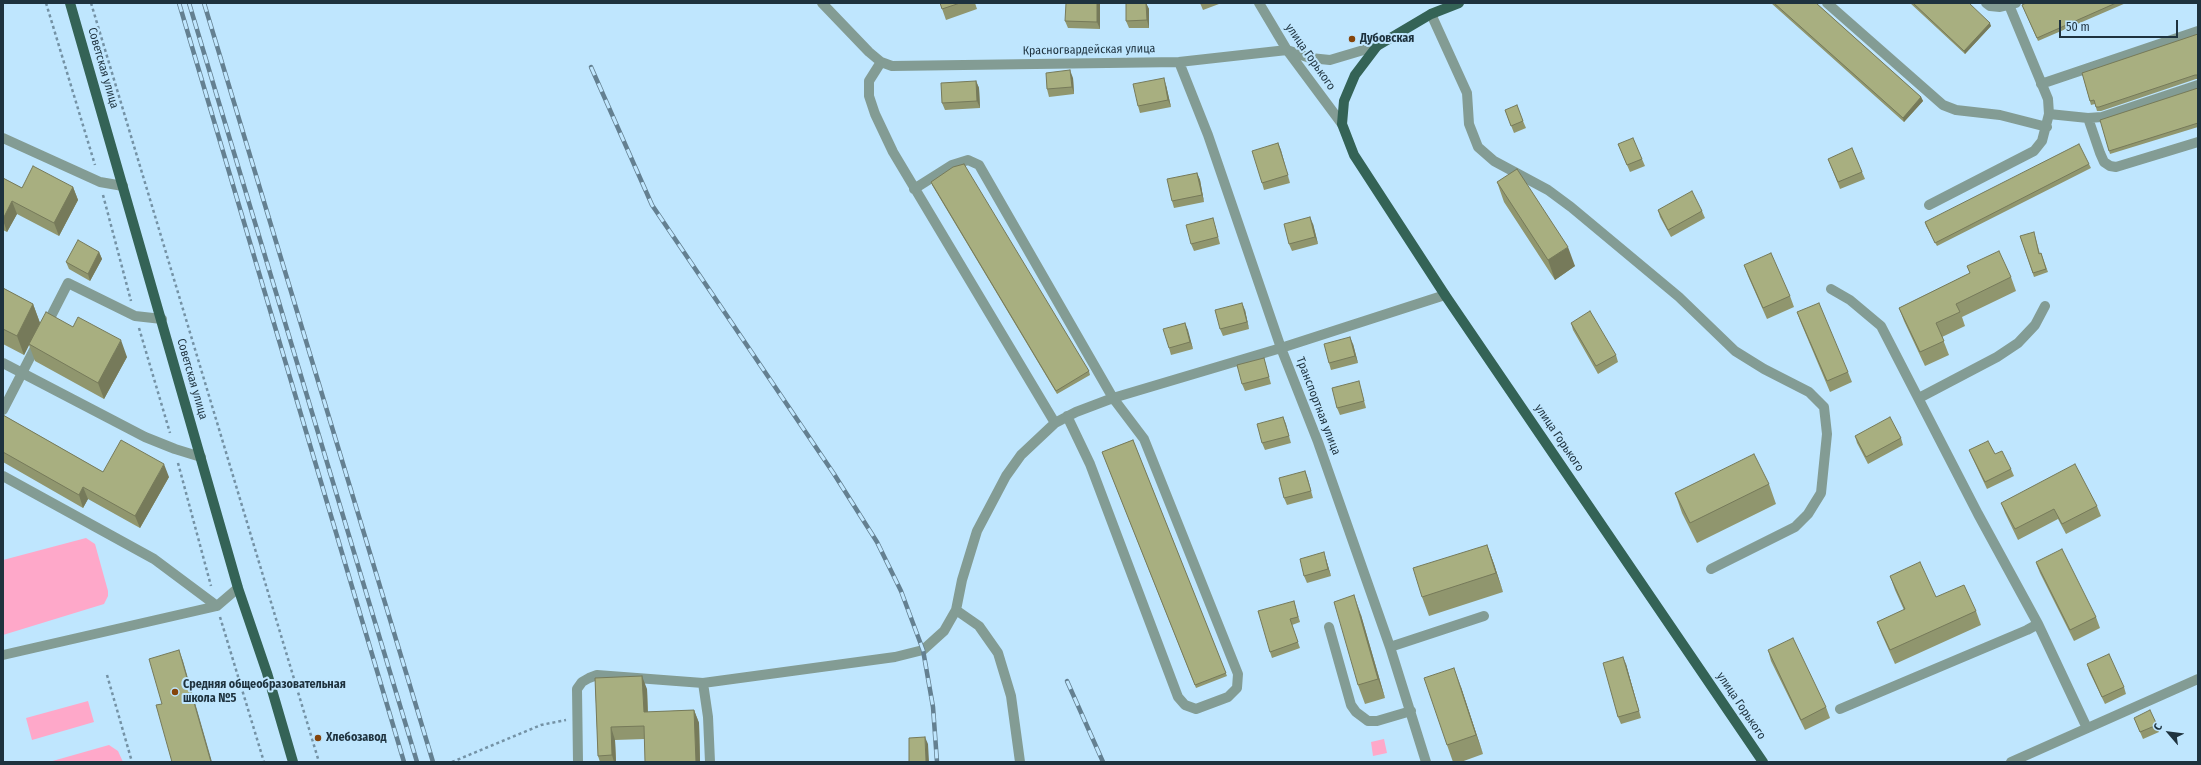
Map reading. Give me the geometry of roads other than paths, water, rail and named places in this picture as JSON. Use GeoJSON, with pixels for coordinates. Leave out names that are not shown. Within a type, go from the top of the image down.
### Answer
{"type":"FeatureCollection","features":[{"type":"Feature","properties":{"kind":"main road","name":"Советская улица"},"geometry":{"type":"LineString","coordinates":[[70,3],[162,319],[238,588],[267,673],[293,762]]}},
{"type":"Feature","properties":{"kind":"main road"},"geometry":{"type":"LineString","coordinates":[[1431,14],[1459,3]]}},
{"type":"Feature","properties":{"kind":"main road","name":"улица Горького"},"geometry":{"type":"LineString","coordinates":[[1431,14],[1377,46],[1355,75],[1344,101],[1342,124],[1354,155],[1445,295],[1763,762]]}},
{"type":"Feature","properties":{"kind":"lane"},"geometry":{"type":"LineString","coordinates":[[822,3],[881,62],[869,81],[869,96],[875,114],[893,152],[1055,423]]}},
{"type":"Feature","properties":{"kind":"lane","name":"улица Горького"},"geometry":{"type":"LineString","coordinates":[[1259,3],[1287,50],[1342,124]]}},
{"type":"Feature","properties":{"kind":"lane"},"geometry":{"type":"LineString","coordinates":[[1827,3],[1943,105],[1956,110],[2000,115],[2047,127]]}},
{"type":"Feature","properties":{"kind":"lane"},"geometry":{"type":"LineString","coordinates":[[1929,205],[2034,151],[2042,141],[2047,127],[2049,114],[2048,99],[2041,84],[2012,4],[1990,6],[1986,3]]}},
{"type":"Feature","properties":{"kind":"lane"},"geometry":{"type":"LineString","coordinates":[[1431,14],[1467,94],[1469,124],[1478,147],[1494,161],[1548,190],[1571,207],[1679,297],[1735,351],[1764,369],[1809,392],[1824,407],[1827,434],[1821,494],[1808,514],[1795,527],[1711,569]]}},
{"type":"Feature","properties":{"kind":"lane"},"geometry":{"type":"LineString","coordinates":[[2041,84],[2198,31]]}},
{"type":"Feature","properties":{"kind":"lane","name":"Красногвардейская улица"},"geometry":{"type":"LineString","coordinates":[[881,62],[892,66],[1179,62],[1287,50],[1310,58],[1330,60],[1377,46]]}},
{"type":"Feature","properties":{"kind":"lane","name":"Транспортная улица"},"geometry":{"type":"LineString","coordinates":[[1179,62],[1208,135],[1281,348],[1318,442],[1390,647],[1426,762]]}},
{"type":"Feature","properties":{"kind":"lane"},"geometry":{"type":"LineString","coordinates":[[2049,114],[2088,118],[2102,117],[2198,85]]}},
{"type":"Feature","properties":{"kind":"lane"},"geometry":{"type":"LineString","coordinates":[[2088,118],[2104,162],[2110,166],[2116,167],[2198,142]]}},
{"type":"Feature","properties":{"kind":"lane"},"geometry":{"type":"LineString","coordinates":[[3,138],[100,182],[123,186]]}},
{"type":"Feature","properties":{"kind":"lane"},"geometry":{"type":"LineString","coordinates":[[914,189],[952,165],[968,160],[978,164],[1113,398],[1144,440],[1238,674],[1237,688],[1228,697],[1196,709],[1185,706],[1178,697],[1090,464],[1068,416]]}},
{"type":"Feature","properties":{"kind":"lane"},"geometry":{"type":"LineString","coordinates":[[3,410],[68,283],[135,316],[162,319]]}},
{"type":"Feature","properties":{"kind":"lane"},"geometry":{"type":"LineString","coordinates":[[1831,289],[1850,300],[1881,326],[1978,514],[2038,624],[2086,728]]}},
{"type":"Feature","properties":{"kind":"lane"},"geometry":{"type":"LineString","coordinates":[[578,762],[577,689],[582,682],[598,675],[703,682],[887,658],[923,650],[944,631],[956,610],[962,580],[977,531],[1006,476],[1021,455],[1055,423],[1068,416],[1113,398],[1281,348],[1445,295]]}},
{"type":"Feature","properties":{"kind":"lane"},"geometry":{"type":"LineString","coordinates":[[1919,398],[1997,357],[2018,344],[2035,325],[2045,306]]}},
{"type":"Feature","properties":{"kind":"lane"},"geometry":{"type":"LineString","coordinates":[[3,363],[114,422],[175,449],[200,456]]}},
{"type":"Feature","properties":{"kind":"lane"},"geometry":{"type":"LineString","coordinates":[[3,476],[154,558],[217,606]]}},
{"type":"Feature","properties":{"kind":"lane"},"geometry":{"type":"LineString","coordinates":[[3,655],[217,606],[238,588]]}},
{"type":"Feature","properties":{"kind":"lane"},"geometry":{"type":"LineString","coordinates":[[956,610],[979,626],[998,653],[1011,696],[1020,762]]}},
{"type":"Feature","properties":{"kind":"lane"},"geometry":{"type":"LineString","coordinates":[[1390,647],[1484,616]]}},
{"type":"Feature","properties":{"kind":"lane"},"geometry":{"type":"LineString","coordinates":[[1840,709],[2038,624]]}},
{"type":"Feature","properties":{"kind":"lane"},"geometry":{"type":"LineString","coordinates":[[1329,627],[1351,705],[1356,712],[1368,722],[1377,722],[1411,711]]}},
{"type":"Feature","properties":{"kind":"lane"},"geometry":{"type":"LineString","coordinates":[[2011,762],[2198,679]]}},
{"type":"Feature","properties":{"kind":"lane"},"geometry":{"type":"LineString","coordinates":[[703,682],[708,718],[710,762]]}},
{"type":"Feature","properties":{"kind":"railway"},"geometry":{"type":"LineString","coordinates":[[179,3],[404,762]]}},
{"type":"Feature","properties":{"kind":"railway"},"geometry":{"type":"LineString","coordinates":[[189,3],[417,762]]}},
{"type":"Feature","properties":{"kind":"railway"},"geometry":{"type":"LineString","coordinates":[[204,3],[433,762]]}},
{"type":"Feature","properties":{"kind":"railway"},"geometry":{"type":"LineString","coordinates":[[591,67],[652,205],[834,474],[877,542],[901,591],[923,650],[933,707],[937,762]]}},
{"type":"Feature","properties":{"kind":"railway"},"geometry":{"type":"LineString","coordinates":[[1067,681],[1103,762]]}},
{"type":"Feature","properties":{"kind":"place","name":"Дубовская"},"geometry":{"type":"Point","coordinates":[1352,39]}},
{"type":"Feature","properties":{"kind":"place","name":"Средняя общеобразовательная школа №5"},"geometry":{"type":"Point","coordinates":[175,692]}},
{"type":"Feature","properties":{"kind":"place","name":"Хлебозавод"},"geometry":{"type":"Point","coordinates":[318,738]}}]}
